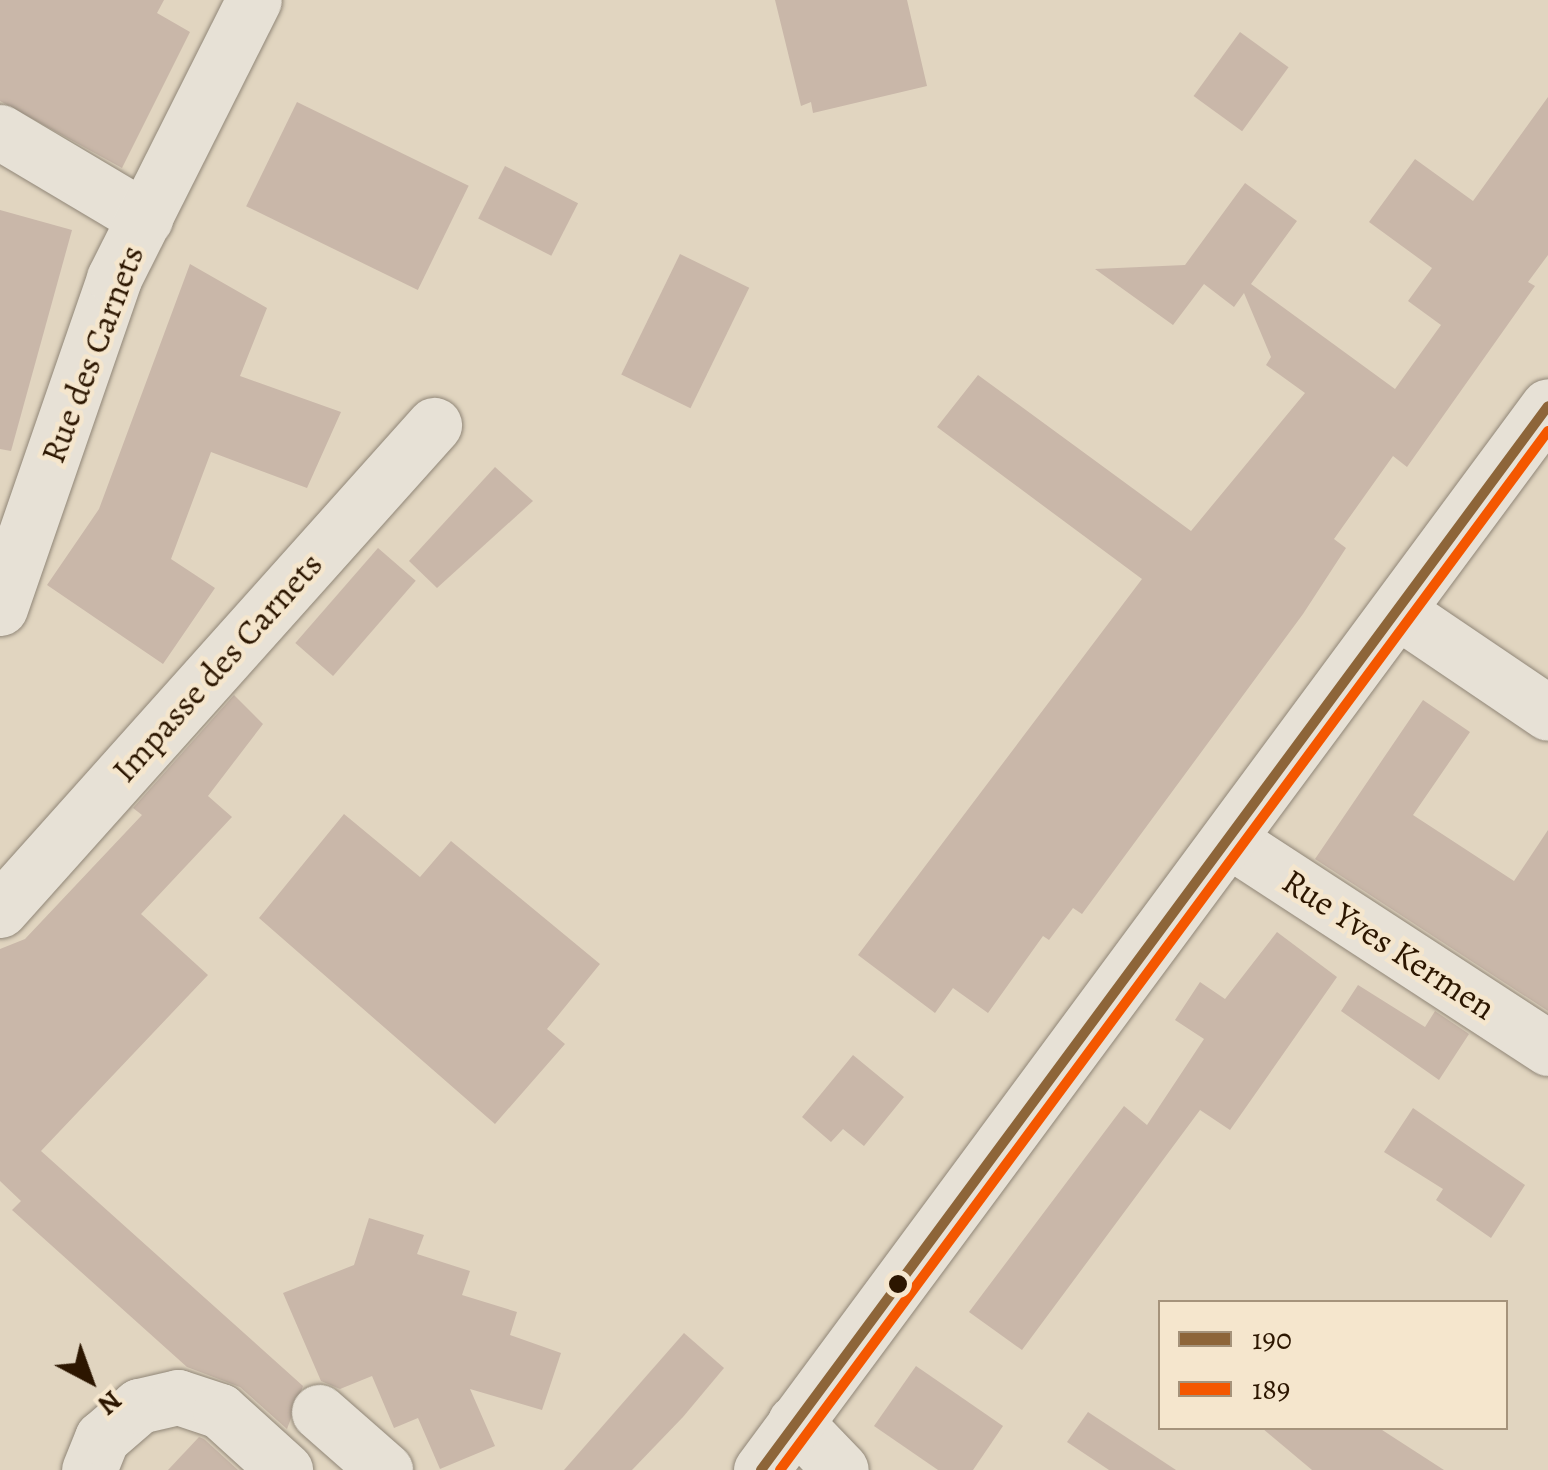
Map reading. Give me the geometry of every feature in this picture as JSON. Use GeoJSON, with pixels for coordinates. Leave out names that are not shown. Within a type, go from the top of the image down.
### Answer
{"type":"FeatureCollection","features":[{"type":"Feature","properties":{"kind":"street","name":"Rue des Carnets"},"geometry":{"type":"LineString","coordinates":[[0,608],[114,278],[254,0]]}},
{"type":"Feature","properties":{"kind":"street"},"geometry":{"type":"LineString","coordinates":[[0,132],[145,218]]}},
{"type":"Feature","properties":{"kind":"street"},"geometry":{"type":"LineString","coordinates":[[761,1470],[1229,840],[1402,614],[1548,406]]}},
{"type":"Feature","properties":{"kind":"street","name":"Impasse des Carnets"},"geometry":{"type":"LineString","coordinates":[[0,910],[434,424]]}},
{"type":"Feature","properties":{"kind":"street"},"geometry":{"type":"LineString","coordinates":[[1402,614],[1548,712]]}},
{"type":"Feature","properties":{"kind":"street","name":"Rue Yves Kermen"},"geometry":{"type":"LineString","coordinates":[[1229,840],[1548,1048]]}},
{"type":"Feature","properties":{"kind":"street"},"geometry":{"type":"LineString","coordinates":[[89,1470],[102,1438],[139,1406],[178,1397],[220,1411],[285,1470]]}},
{"type":"Feature","properties":{"kind":"street"},"geometry":{"type":"LineString","coordinates":[[319,1412],[386,1470]]}},
{"type":"Feature","properties":{"kind":"street"},"geometry":{"type":"LineString","coordinates":[[795,1422],[841,1470]]}},
{"type":"Feature","properties":{"kind":"building"},"geometry":{"type":"Polygon","coordinates":[[[0,0],[164,0],[157,13],[190,32],[122,168],[0,101],[0,0]]]}},
{"type":"Feature","properties":{"kind":"building"},"geometry":{"type":"Polygon","coordinates":[[[775,0],[907,0],[927,86],[813,113],[811,102],[801,106],[775,0]]]}},
{"type":"Feature","properties":{"kind":"building"},"geometry":{"type":"Polygon","coordinates":[[[1240,32],[1289,67],[1242,131],[1194,96],[1240,32]]]}},
{"type":"Feature","properties":{"kind":"building"},"geometry":{"type":"Polygon","coordinates":[[[1548,97],[1548,255],[1528,282],[1535,286],[1407,467],[1393,456],[1334,539],[1346,548],[1303,614],[1082,914],[1073,908],[1049,940],[1043,936],[988,1013],[953,988],[935,1013],[858,955],[1142,579],[937,427],[978,375],[1191,531],[1305,393],[1266,365],[1271,357],[1244,293],[1234,307],[1204,284],[1173,325],[1095,269],[1185,265],[1245,183],[1297,221],[1251,284],[1395,389],[1441,325],[1408,301],[1432,268],[1369,222],[1415,159],[1473,201],[1548,97]]]}},
{"type":"Feature","properties":{"kind":"building"},"geometry":{"type":"Polygon","coordinates":[[[297,102],[469,186],[418,290],[246,206],[297,102]]]}},
{"type":"Feature","properties":{"kind":"building"},"geometry":{"type":"Polygon","coordinates":[[[505,166],[578,203],[551,256],[478,219],[505,166]]]}},
{"type":"Feature","properties":{"kind":"building"},"geometry":{"type":"Polygon","coordinates":[[[0,210],[72,230],[11,451],[0,449],[0,210]]]}},
{"type":"Feature","properties":{"kind":"building"},"geometry":{"type":"Polygon","coordinates":[[[680,254],[749,288],[690,408],[621,374],[680,254]]]}},
{"type":"Feature","properties":{"kind":"building"},"geometry":{"type":"Polygon","coordinates":[[[190,264],[267,308],[240,376],[341,412],[307,488],[211,452],[171,559],[215,588],[163,664],[47,585],[99,509],[190,264]]]}},
{"type":"Feature","properties":{"kind":"building"},"geometry":{"type":"Polygon","coordinates":[[[495,467],[533,501],[437,588],[409,561],[495,467]]]}},
{"type":"Feature","properties":{"kind":"building"},"geometry":{"type":"Polygon","coordinates":[[[378,548],[416,581],[333,676],[295,643],[378,548]]]}},
{"type":"Feature","properties":{"kind":"building"},"geometry":{"type":"Polygon","coordinates":[[[234,695],[263,724],[208,796],[232,817],[141,914],[208,975],[41,1151],[303,1386],[287,1429],[240,1387],[187,1367],[12,1210],[21,1201],[0,1181],[0,949],[25,939],[142,815],[133,808],[234,695]]]}},
{"type":"Feature","properties":{"kind":"building"},"geometry":{"type":"Polygon","coordinates":[[[1423,700],[1470,732],[1413,815],[1514,881],[1548,830],[1548,1011],[1315,859],[1423,700]]]}},
{"type":"Feature","properties":{"kind":"building"},"geometry":{"type":"Polygon","coordinates":[[[344,814],[420,877],[451,841],[600,964],[547,1029],[565,1044],[495,1124],[259,918],[344,814]]]}},
{"type":"Feature","properties":{"kind":"building"},"geometry":{"type":"Polygon","coordinates":[[[1277,932],[1337,977],[1230,1130],[1200,1110],[1022,1350],[969,1312],[1124,1106],[1147,1125],[1204,1039],[1175,1020],[1200,982],[1225,999],[1277,932]]]}},
{"type":"Feature","properties":{"kind":"building"},"geometry":{"type":"Polygon","coordinates":[[[1358,985],[1425,1027],[1435,1011],[1469,1034],[1439,1080],[1341,1011],[1358,985]]]}},
{"type":"Feature","properties":{"kind":"building"},"geometry":{"type":"Polygon","coordinates":[[[853,1055],[904,1097],[864,1146],[843,1129],[831,1142],[802,1117],[853,1055]]]}},
{"type":"Feature","properties":{"kind":"building"},"geometry":{"type":"Polygon","coordinates":[[[1413,1108],[1525,1185],[1491,1238],[1436,1200],[1443,1189],[1384,1152],[1413,1108]]]}},
{"type":"Feature","properties":{"kind":"building"},"geometry":{"type":"Polygon","coordinates":[[[369,1218],[424,1235],[417,1254],[470,1271],[462,1295],[517,1312],[510,1335],[561,1353],[542,1410],[470,1389],[495,1446],[440,1469],[418,1418],[394,1428],[372,1376],[340,1389],[321,1381],[283,1293],[354,1265],[369,1218]]]}},
{"type":"Feature","properties":{"kind":"building"},"geometry":{"type":"Polygon","coordinates":[[[684,1333],[724,1368],[683,1417],[632,1470],[564,1470],[684,1333]]]}},
{"type":"Feature","properties":{"kind":"building"},"geometry":{"type":"Polygon","coordinates":[[[916,1366],[1003,1426],[973,1470],[938,1470],[874,1426],[916,1366]]]}},
{"type":"Feature","properties":{"kind":"building"},"geometry":{"type":"Polygon","coordinates":[[[1088,1412],[1176,1470],[1109,1470],[1067,1442],[1088,1412]]]}},
{"type":"Feature","properties":{"kind":"building"},"geometry":{"type":"Polygon","coordinates":[[[1264,1430],[1382,1430],[1444,1470],[1312,1470],[1264,1430]]]}},
{"type":"Feature","properties":{"kind":"building"},"geometry":{"type":"Polygon","coordinates":[[[199,1437],[204,1439],[238,1470],[168,1470],[199,1437]]]}},
{"type":"Feature","properties":{"kind":"transit line","name":"190"},"geometry":{"type":"LineString","coordinates":[[761,1470],[1548,406]]}},
{"type":"Feature","properties":{"kind":"transit line","name":"189"},"geometry":{"type":"LineString","coordinates":[[780,1470],[1548,431]]}}]}
